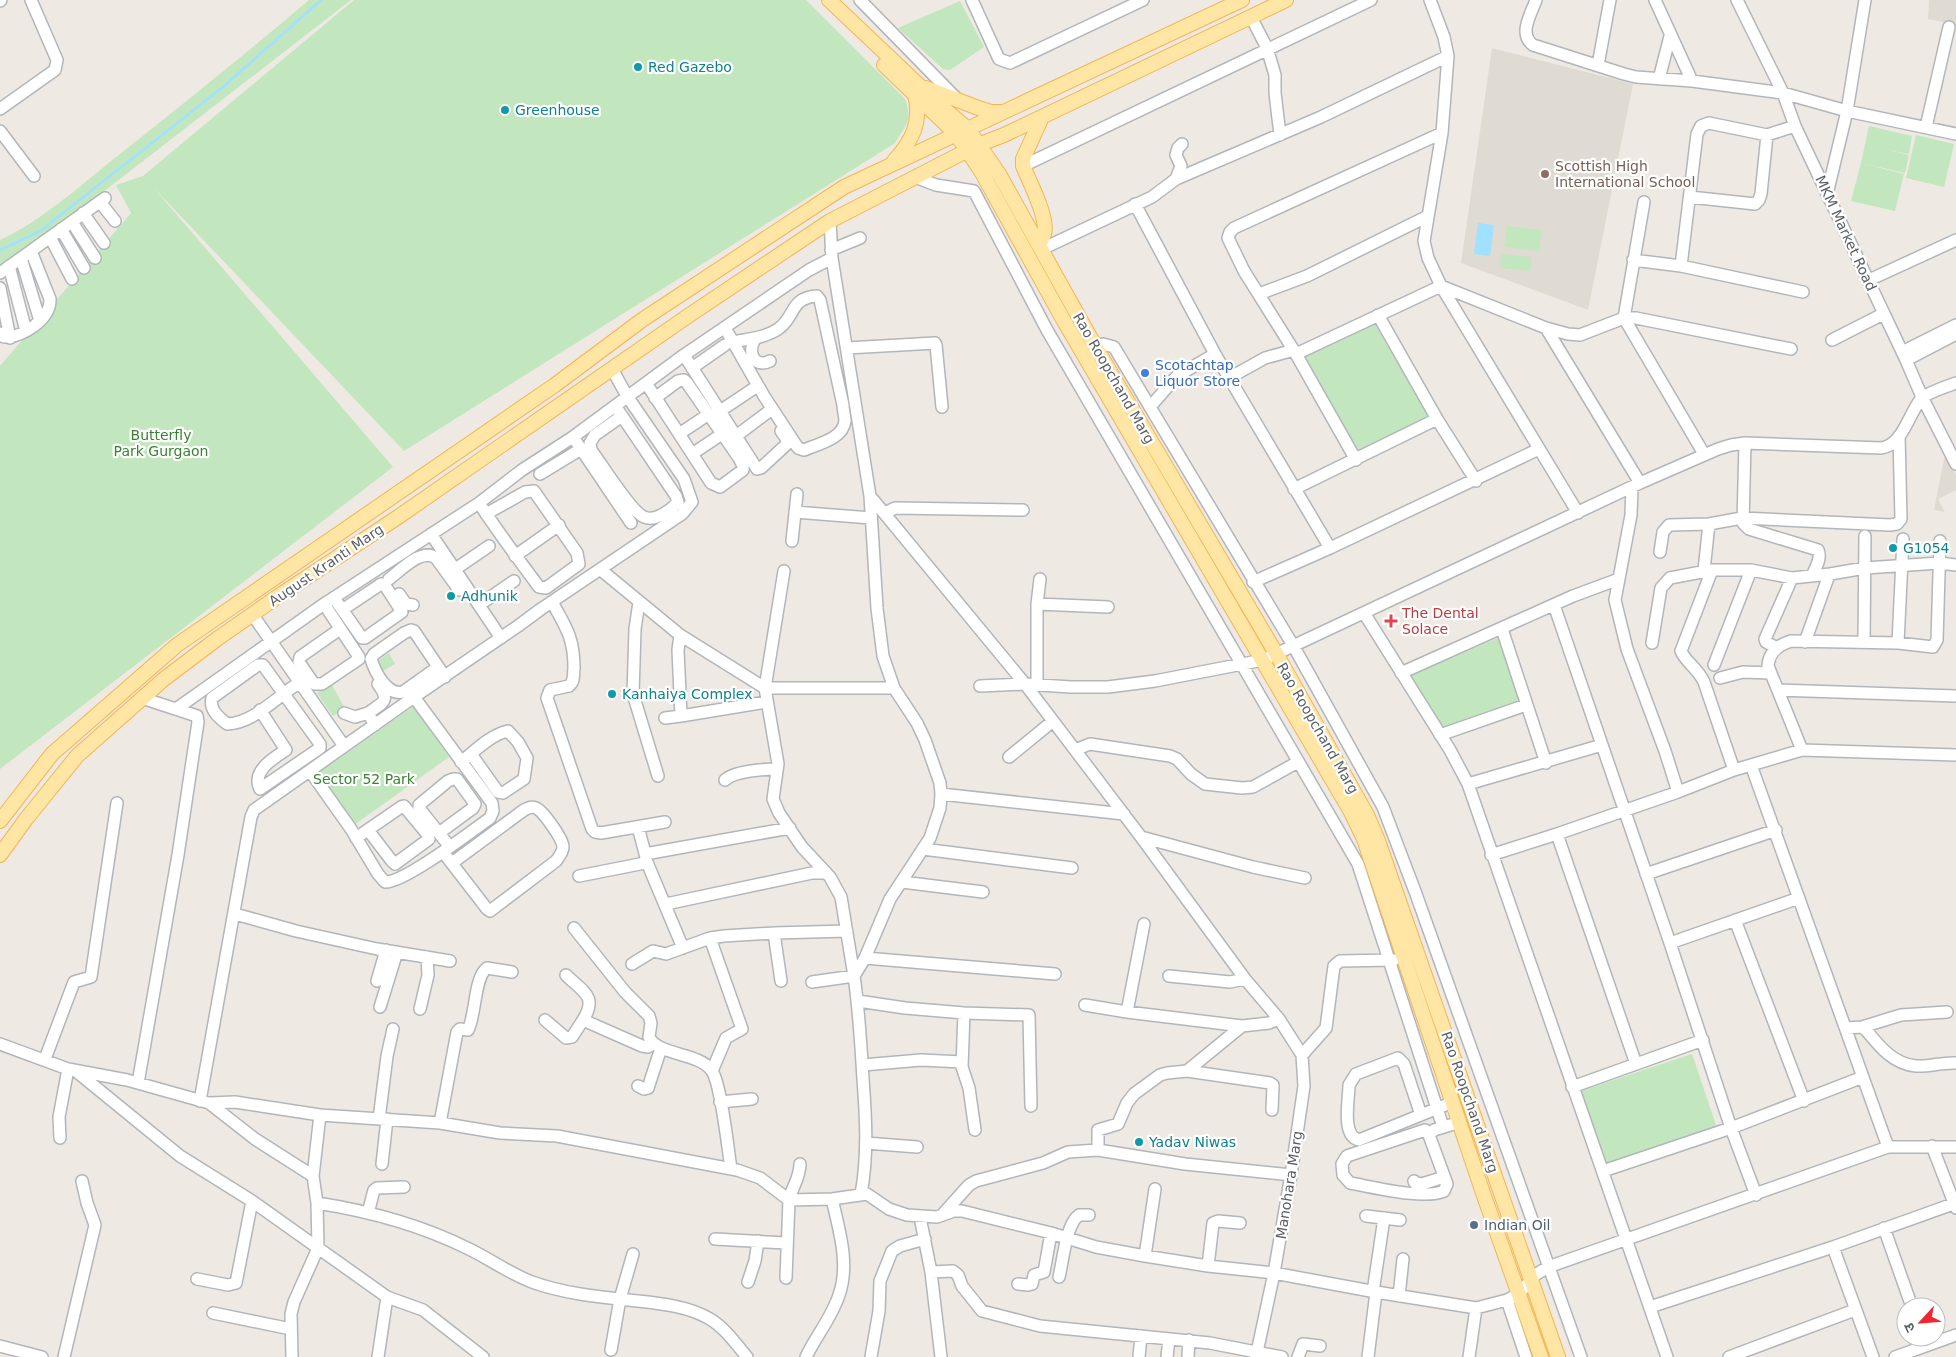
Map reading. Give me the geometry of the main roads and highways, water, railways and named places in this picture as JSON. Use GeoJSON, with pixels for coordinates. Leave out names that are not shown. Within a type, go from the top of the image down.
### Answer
{"type":"FeatureCollection","features":[{"type":"Feature","properties":{"kind":"main road"},"geometry":{"type":"LineString","coordinates":[[818,0],[962,132],[973,148]]}},
{"type":"Feature","properties":{"kind":"main road"},"geometry":{"type":"LineString","coordinates":[[829,0],[917,90],[956,98],[991,112],[1004,112]]}},
{"type":"Feature","properties":{"kind":"main road","name":"August Kranti Marg"},"geometry":{"type":"LineString","coordinates":[[0,821],[52,754],[177,645],[555,386],[642,320],[828,196],[892,163],[1242,0]]}},
{"type":"Feature","properties":{"kind":"main road","name":"August Kranti Marg"},"geometry":{"type":"LineString","coordinates":[[0,856],[26,819],[78,756],[164,679],[252,614],[437,490],[830,220],[973,148],[1042,117],[1281,1]]}},
{"type":"Feature","properties":{"kind":"main road"},"geometry":{"type":"LineString","coordinates":[[892,163],[908,144],[916,126],[917,90]]}},
{"type":"Feature","properties":{"kind":"main road"},"geometry":{"type":"LineString","coordinates":[[1040,247],[1045,226],[1023,166],[1025,152],[1042,117]]}},
{"type":"Feature","properties":{"kind":"main road","name":"Rao Roopchand Marg"},"geometry":{"type":"LineString","coordinates":[[973,148],[999,174],[1094,346],[1277,655],[1367,815],[1377,838],[1558,1357]]}},
{"type":"Feature","properties":{"kind":"main road","name":"Rao Roopchand Marg"},"geometry":{"type":"LineString","coordinates":[[973,148],[986,180],[1064,320],[1351,812],[1364,839],[1460,1122],[1513,1297],[1541,1357]]}},
{"type":"Feature","properties":{"kind":"main road"},"geometry":{"type":"LineString","coordinates":[[676,297],[688,316]]}},
{"type":"Feature","properties":{"kind":"main road"},"geometry":{"type":"LineString","coordinates":[[642,320],[654,340]]}},
{"type":"Feature","properties":{"kind":"main road"},"geometry":{"type":"LineString","coordinates":[[426,473],[437,490]]}},
{"type":"Feature","properties":{"kind":"water"},"geometry":{"type":"Polygon","coordinates":[[[1478,223],[1494,225],[1490,256],[1474,254],[1478,223]]]}},
{"type":"Feature","properties":{"kind":"waterway"},"geometry":{"type":"LineString","coordinates":[[0,250],[39,232],[223,87],[321,0]]}},
{"type":"Feature","properties":{"kind":"place","name":"Red Gazebo"},"geometry":{"type":"Point","coordinates":[638,67]}},
{"type":"Feature","properties":{"kind":"place","name":"Greenhouse"},"geometry":{"type":"Point","coordinates":[505,110]}},
{"type":"Feature","properties":{"kind":"place","name":"Scottish High International School"},"geometry":{"type":"Point","coordinates":[1545,174]}},
{"type":"Feature","properties":{"kind":"place","name":"Scotachtap Liquor Store"},"geometry":{"type":"Point","coordinates":[1145,373]}},
{"type":"Feature","properties":{"kind":"place","name":"G1054"},"geometry":{"type":"Point","coordinates":[1893,548]}},
{"type":"Feature","properties":{"kind":"place","name":"Adhunik"},"geometry":{"type":"Point","coordinates":[451,596]}},
{"type":"Feature","properties":{"kind":"place","name":"The Dental Solace"},"geometry":{"type":"Point","coordinates":[1391,621]}},
{"type":"Feature","properties":{"kind":"place","name":"Kanhaiya Complex"},"geometry":{"type":"Point","coordinates":[612,694]}},
{"type":"Feature","properties":{"kind":"place","name":"Yadav Niwas"},"geometry":{"type":"Point","coordinates":[1139,1142]}},
{"type":"Feature","properties":{"kind":"place","name":"Indian Oil"},"geometry":{"type":"Point","coordinates":[1474,1225]}},
{"type":"Feature","properties":{"kind":"park label","name":"Butterfly Park Gurgaon"},"geometry":{"type":"Point","coordinates":[161,444]}},
{"type":"Feature","properties":{"kind":"park label","name":"Sector 52 Park"},"geometry":{"type":"Point","coordinates":[364,779]}}]}
